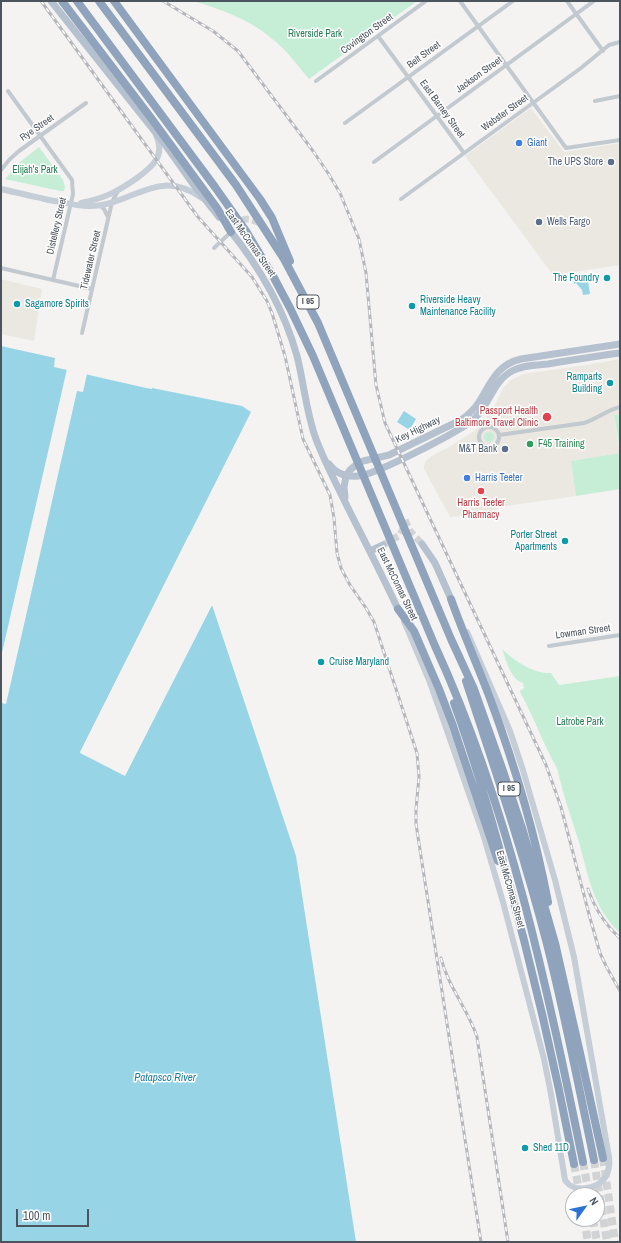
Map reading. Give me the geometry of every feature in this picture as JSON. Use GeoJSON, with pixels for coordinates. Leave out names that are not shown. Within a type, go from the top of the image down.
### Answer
{"type":"FeatureCollection","features":[{"type":"Feature","properties":{"kind":"highway"},"geometry":{"type":"LineString","coordinates":[[62,1],[232,230]]}},
{"type":"Feature","properties":{"kind":"highway","name":"I 95"},"geometry":{"type":"LineString","coordinates":[[77,1],[222,196],[246,231],[273,276],[310,351],[435,646],[453,684],[495,802],[517,875],[546,990],[583,1162]]}},
{"type":"Feature","properties":{"kind":"highway","name":"I 95"},"geometry":{"type":"LineString","coordinates":[[100,1],[239,189],[266,229],[293,275],[326,340],[474,689],[500,761],[529,852],[574,1023],[598,1159],[531,884],[506,801],[452,639]]}},
{"type":"Feature","properties":{"kind":"highway"},"geometry":{"type":"LineString","coordinates":[[114,1],[265,207],[272,218],[296,274]]}},
{"type":"Feature","properties":{"kind":"highway"},"geometry":{"type":"LineString","coordinates":[[451,599],[489,695],[517,780],[541,867],[550,910],[554,943]]}},
{"type":"Feature","properties":{"kind":"highway"},"geometry":{"type":"LineString","coordinates":[[398,609],[414,631],[446,706],[496,853],[513,913],[527,950]]}},
{"type":"Feature","properties":{"kind":"highway","name":"I 95"},"geometry":{"type":"LineString","coordinates":[[435,646],[483,789],[507,872],[542,1013],[574,1164]]}},
{"type":"Feature","properties":{"kind":"main road","name":"East McComas Street"},"geometry":{"type":"LineString","coordinates":[[51,1],[164,144],[207,202],[232,230],[276,301],[287,327],[298,362],[312,426],[332,476],[398,609]]}},
{"type":"Feature","properties":{"kind":"main road"},"geometry":{"type":"LineString","coordinates":[[54,1],[62,14]]}},
{"type":"Feature","properties":{"kind":"main road","name":"Key Highway"},"geometry":{"type":"LineString","coordinates":[[346,476],[350,470],[359,463],[389,455],[461,420],[471,412],[478,403],[495,374],[509,363],[521,359],[620,344]]}},
{"type":"Feature","properties":{"kind":"main road","name":"Key Highway"},"geometry":{"type":"LineString","coordinates":[[346,476],[368,474],[461,428],[478,416],[501,379],[513,370],[620,353]]}},
{"type":"Feature","properties":{"kind":"main road"},"geometry":{"type":"LineString","coordinates":[[324,456],[334,470],[346,476],[344,490],[346,504]]}},
{"type":"Feature","properties":{"kind":"main road","name":"East McComas Street"},"geometry":{"type":"LineString","coordinates":[[422,544],[435,563],[451,599]]}},
{"type":"Feature","properties":{"kind":"main road"},"geometry":{"type":"LineString","coordinates":[[370,551],[383,545]]}},
{"type":"Feature","properties":{"kind":"street","name":"Covington Street"},"geometry":{"type":"LineString","coordinates":[[316,80],[426,1]]}},
{"type":"Feature","properties":{"kind":"street"},"geometry":{"type":"LineString","coordinates":[[460,1],[566,148],[620,140]]}},
{"type":"Feature","properties":{"kind":"street","name":"Belt Street"},"geometry":{"type":"LineString","coordinates":[[345,123],[513,1]]}},
{"type":"Feature","properties":{"kind":"street"},"geometry":{"type":"LineString","coordinates":[[567,1],[603,51]]}},
{"type":"Feature","properties":{"kind":"street","name":"Jackson Street"},"geometry":{"type":"LineString","coordinates":[[374,162],[594,1]]}},
{"type":"Feature","properties":{"kind":"street","name":"East Barney Street"},"geometry":{"type":"LineString","coordinates":[[378,36],[464,153]]}},
{"type":"Feature","properties":{"kind":"street","name":"Webster Street"},"geometry":{"type":"LineString","coordinates":[[401,199],[603,51],[609,45],[620,42]]}},
{"type":"Feature","properties":{"kind":"street","name":"Distellery Street"},"geometry":{"type":"LineString","coordinates":[[8,91],[72,180],[73,194],[53,280]]}},
{"type":"Feature","properties":{"kind":"street"},"geometry":{"type":"LineString","coordinates":[[595,101],[620,96]]}},
{"type":"Feature","properties":{"kind":"street","name":"Rye Street"},"geometry":{"type":"LineString","coordinates":[[1,170],[10,159],[86,103]]}},
{"type":"Feature","properties":{"kind":"street"},"geometry":{"type":"LineString","coordinates":[[71,204],[94,200],[118,191],[148,170],[155,163],[159,152],[158,141],[155,134]]}},
{"type":"Feature","properties":{"kind":"street"},"geometry":{"type":"LineString","coordinates":[[1,189],[71,204],[88,206],[112,202],[131,196],[150,187],[166,185],[188,190],[207,202]]}},
{"type":"Feature","properties":{"kind":"street","name":"Tidewater Street"},"geometry":{"type":"LineString","coordinates":[[82,333],[108,217],[112,202],[118,191]]}},
{"type":"Feature","properties":{"kind":"street"},"geometry":{"type":"LineString","coordinates":[[99,205],[104,209],[108,217]]}},
{"type":"Feature","properties":{"kind":"street"},"geometry":{"type":"LineString","coordinates":[[214,248],[232,230]]}},
{"type":"Feature","properties":{"kind":"street"},"geometry":{"type":"LineString","coordinates":[[1,268],[92,289]]}},
{"type":"Feature","properties":{"kind":"street"},"geometry":{"type":"LineString","coordinates":[[499,435],[584,423],[593,420],[608,411],[620,407]]}},
{"type":"Feature","properties":{"kind":"street"},"geometry":{"type":"LineString","coordinates":[[486,427],[495,428],[499,435],[499,441],[492,447],[483,446],[478,438],[479,432],[486,427]]}},
{"type":"Feature","properties":{"kind":"street","name":"East McComas Street"},"geometry":{"type":"LineString","coordinates":[[398,609],[422,663],[442,715],[483,834],[503,902],[544,1059],[552,1094],[566,1180],[569,1185],[573,1187],[592,1186],[599,1184],[606,1176],[610,1157],[575,965],[560,899],[528,786],[510,731],[489,679],[462,619],[451,599]]}},
{"type":"Feature","properties":{"kind":"street","name":"Lowman Street"},"geometry":{"type":"LineString","coordinates":[[549,646],[620,635]]}},
{"type":"Feature","properties":{"kind":"shaded area"},"geometry":{"type":"Polygon","coordinates":[[[531,108],[564,152],[620,143],[620,265],[553,275],[465,156],[531,108]]]}},
{"type":"Feature","properties":{"kind":"shaded area"},"geometry":{"type":"Polygon","coordinates":[[[1,279],[42,289],[34,341],[1,334],[1,279]]]}},
{"type":"Feature","properties":{"kind":"shaded area"},"geometry":{"type":"Polygon","coordinates":[[[620,359],[620,415],[614,416],[620,453],[571,461],[576,496],[499,507],[490,512],[450,517],[424,469],[426,461],[433,455],[451,446],[477,429],[496,403],[503,388],[511,380],[523,374],[620,359]]]}},
{"type":"Feature","properties":{"kind":"green space","name":"Riverside Park"},"geometry":{"type":"Polygon","coordinates":[[[193,1],[417,1],[309,79],[282,47],[262,31],[234,15],[193,1]]]}},
{"type":"Feature","properties":{"kind":"green space","name":"Elijah's Park"},"geometry":{"type":"Polygon","coordinates":[[[39,147],[63,180],[65,187],[64,191],[5,179],[20,162],[39,147]]]}},
{"type":"Feature","properties":{"kind":"green space"},"geometry":{"type":"Polygon","coordinates":[[[614,415],[620,415],[620,449],[614,415]]]}},
{"type":"Feature","properties":{"kind":"green space"},"geometry":{"type":"Polygon","coordinates":[[[487,432],[491,432],[493,433],[493,441],[487,442],[484,439],[484,435],[487,432]]]}},
{"type":"Feature","properties":{"kind":"green space"},"geometry":{"type":"Polygon","coordinates":[[[620,453],[620,489],[576,496],[571,461],[620,453]]]}},
{"type":"Feature","properties":{"kind":"green space","name":"Latrobe Park"},"geometry":{"type":"Polygon","coordinates":[[[502,649],[518,662],[531,669],[544,673],[551,673],[559,685],[620,676],[620,933],[603,912],[592,889],[557,770],[521,694],[520,691],[524,688],[523,683],[512,674],[502,649]]]}},
{"type":"Feature","properties":{"kind":"water"},"geometry":{"type":"Polygon","coordinates":[[[587,274],[590,294],[583,295],[582,290],[576,283],[574,284],[573,277],[587,274]]]}},
{"type":"Feature","properties":{"kind":"water","name":"Patapsco River"},"geometry":{"type":"Polygon","coordinates":[[[1,346],[55,358],[54,367],[146,388],[242,406],[251,412],[80,752],[125,775],[212,605],[296,856],[356,1242],[1,1242],[1,346]]]}},
{"type":"Feature","properties":{"kind":"water"},"geometry":{"type":"Polygon","coordinates":[[[404,411],[416,419],[410,429],[397,422],[404,411]]]}},
{"type":"Feature","properties":{"kind":"pier"},"geometry":{"type":"Polygon","coordinates":[[[67,369],[87,374],[83,392],[77,391],[6,704],[1,703],[1,657],[67,369]]]}},
{"type":"Feature","properties":{"kind":"pier"},"geometry":{"type":"Polygon","coordinates":[[[189,535],[190,538],[82,752],[124,773],[211,603],[212,605],[125,776],[80,753],[189,535]]]}},
{"type":"Feature","properties":{"kind":"tunnel"},"geometry":{"type":"LineString","coordinates":[[234,227],[241,221],[247,219],[254,220],[262,224]]}},
{"type":"Feature","properties":{"kind":"tunnel"},"geometry":{"type":"LineString","coordinates":[[405,520],[410,531],[422,544]]}},
{"type":"Feature","properties":{"kind":"tunnel"},"geometry":{"type":"LineString","coordinates":[[383,545],[400,535],[405,524]]}},
{"type":"Feature","properties":{"kind":"tunnel"},"geometry":{"type":"LineString","coordinates":[[603,1158],[615,1242]]}},
{"type":"Feature","properties":{"kind":"tunnel"},"geometry":{"type":"LineString","coordinates":[[594,1160],[607,1242]]}},
{"type":"Feature","properties":{"kind":"tunnel"},"geometry":{"type":"LineString","coordinates":[[583,1162],[588,1187]]}},
{"type":"Feature","properties":{"kind":"tunnel"},"geometry":{"type":"LineString","coordinates":[[574,1164],[578,1187]]}},
{"type":"Feature","properties":{"kind":"tunnel"},"geometry":{"type":"LineString","coordinates":[[585,1227],[588,1242]]}},
{"type":"Feature","properties":{"kind":"tunnel"},"geometry":{"type":"LineString","coordinates":[[594,1227],[597,1242]]}},
{"type":"Feature","properties":{"kind":"railway"},"geometry":{"type":"LineString","coordinates":[[41,1],[198,217],[252,277],[267,301],[272,313],[285,356],[303,439],[330,495],[334,518],[337,553],[341,568],[374,622],[417,753],[419,777],[416,824],[481,1242]]}},
{"type":"Feature","properties":{"kind":"railway"},"geometry":{"type":"LineString","coordinates":[[163,1],[213,31],[238,51],[313,151],[340,193],[359,239],[366,273],[376,385],[385,423],[546,765],[561,807],[600,953],[620,991]]}},
{"type":"Feature","properties":{"kind":"railway"},"geometry":{"type":"LineString","coordinates":[[588,889],[601,916],[620,938]]}},
{"type":"Feature","properties":{"kind":"railway"},"geometry":{"type":"LineString","coordinates":[[441,958],[448,979],[469,1017],[477,1037],[508,1242]]}},
{"type":"Feature","properties":{"kind":"place","name":"Giant"},"geometry":{"type":"Point","coordinates":[519,143]}},
{"type":"Feature","properties":{"kind":"place","name":"The UPS Store"},"geometry":{"type":"Point","coordinates":[611,162]}},
{"type":"Feature","properties":{"kind":"place","name":"Wells Fargo"},"geometry":{"type":"Point","coordinates":[539,222]}},
{"type":"Feature","properties":{"kind":"place","name":"The Foundry"},"geometry":{"type":"Point","coordinates":[607,278]}},
{"type":"Feature","properties":{"kind":"place","name":"Sagamore Spirits"},"geometry":{"type":"Point","coordinates":[17,304]}},
{"type":"Feature","properties":{"kind":"place","name":"Riverside Heavy Maintenance Facility"},"geometry":{"type":"Point","coordinates":[412,306]}},
{"type":"Feature","properties":{"kind":"place","name":"Ramparts Building"},"geometry":{"type":"Point","coordinates":[610,383]}},
{"type":"Feature","properties":{"kind":"place","name":"Passport Health Baltimore Travel Clinic"},"geometry":{"type":"Point","coordinates":[547,417]}},
{"type":"Feature","properties":{"kind":"place","name":"F45 Training"},"geometry":{"type":"Point","coordinates":[530,444]}},
{"type":"Feature","properties":{"kind":"place","name":"M&T Bank"},"geometry":{"type":"Point","coordinates":[505,449]}},
{"type":"Feature","properties":{"kind":"place","name":"Harris Teeter"},"geometry":{"type":"Point","coordinates":[467,478]}},
{"type":"Feature","properties":{"kind":"place","name":"Harris Teeter Pharmacy"},"geometry":{"type":"Point","coordinates":[481,491]}},
{"type":"Feature","properties":{"kind":"place","name":"Porter Street Apartments"},"geometry":{"type":"Point","coordinates":[565,541]}},
{"type":"Feature","properties":{"kind":"place","name":"Cruise Maryland"},"geometry":{"type":"Point","coordinates":[321,662]}},
{"type":"Feature","properties":{"kind":"place","name":"Shed 11D"},"geometry":{"type":"Point","coordinates":[525,1148]}}]}
